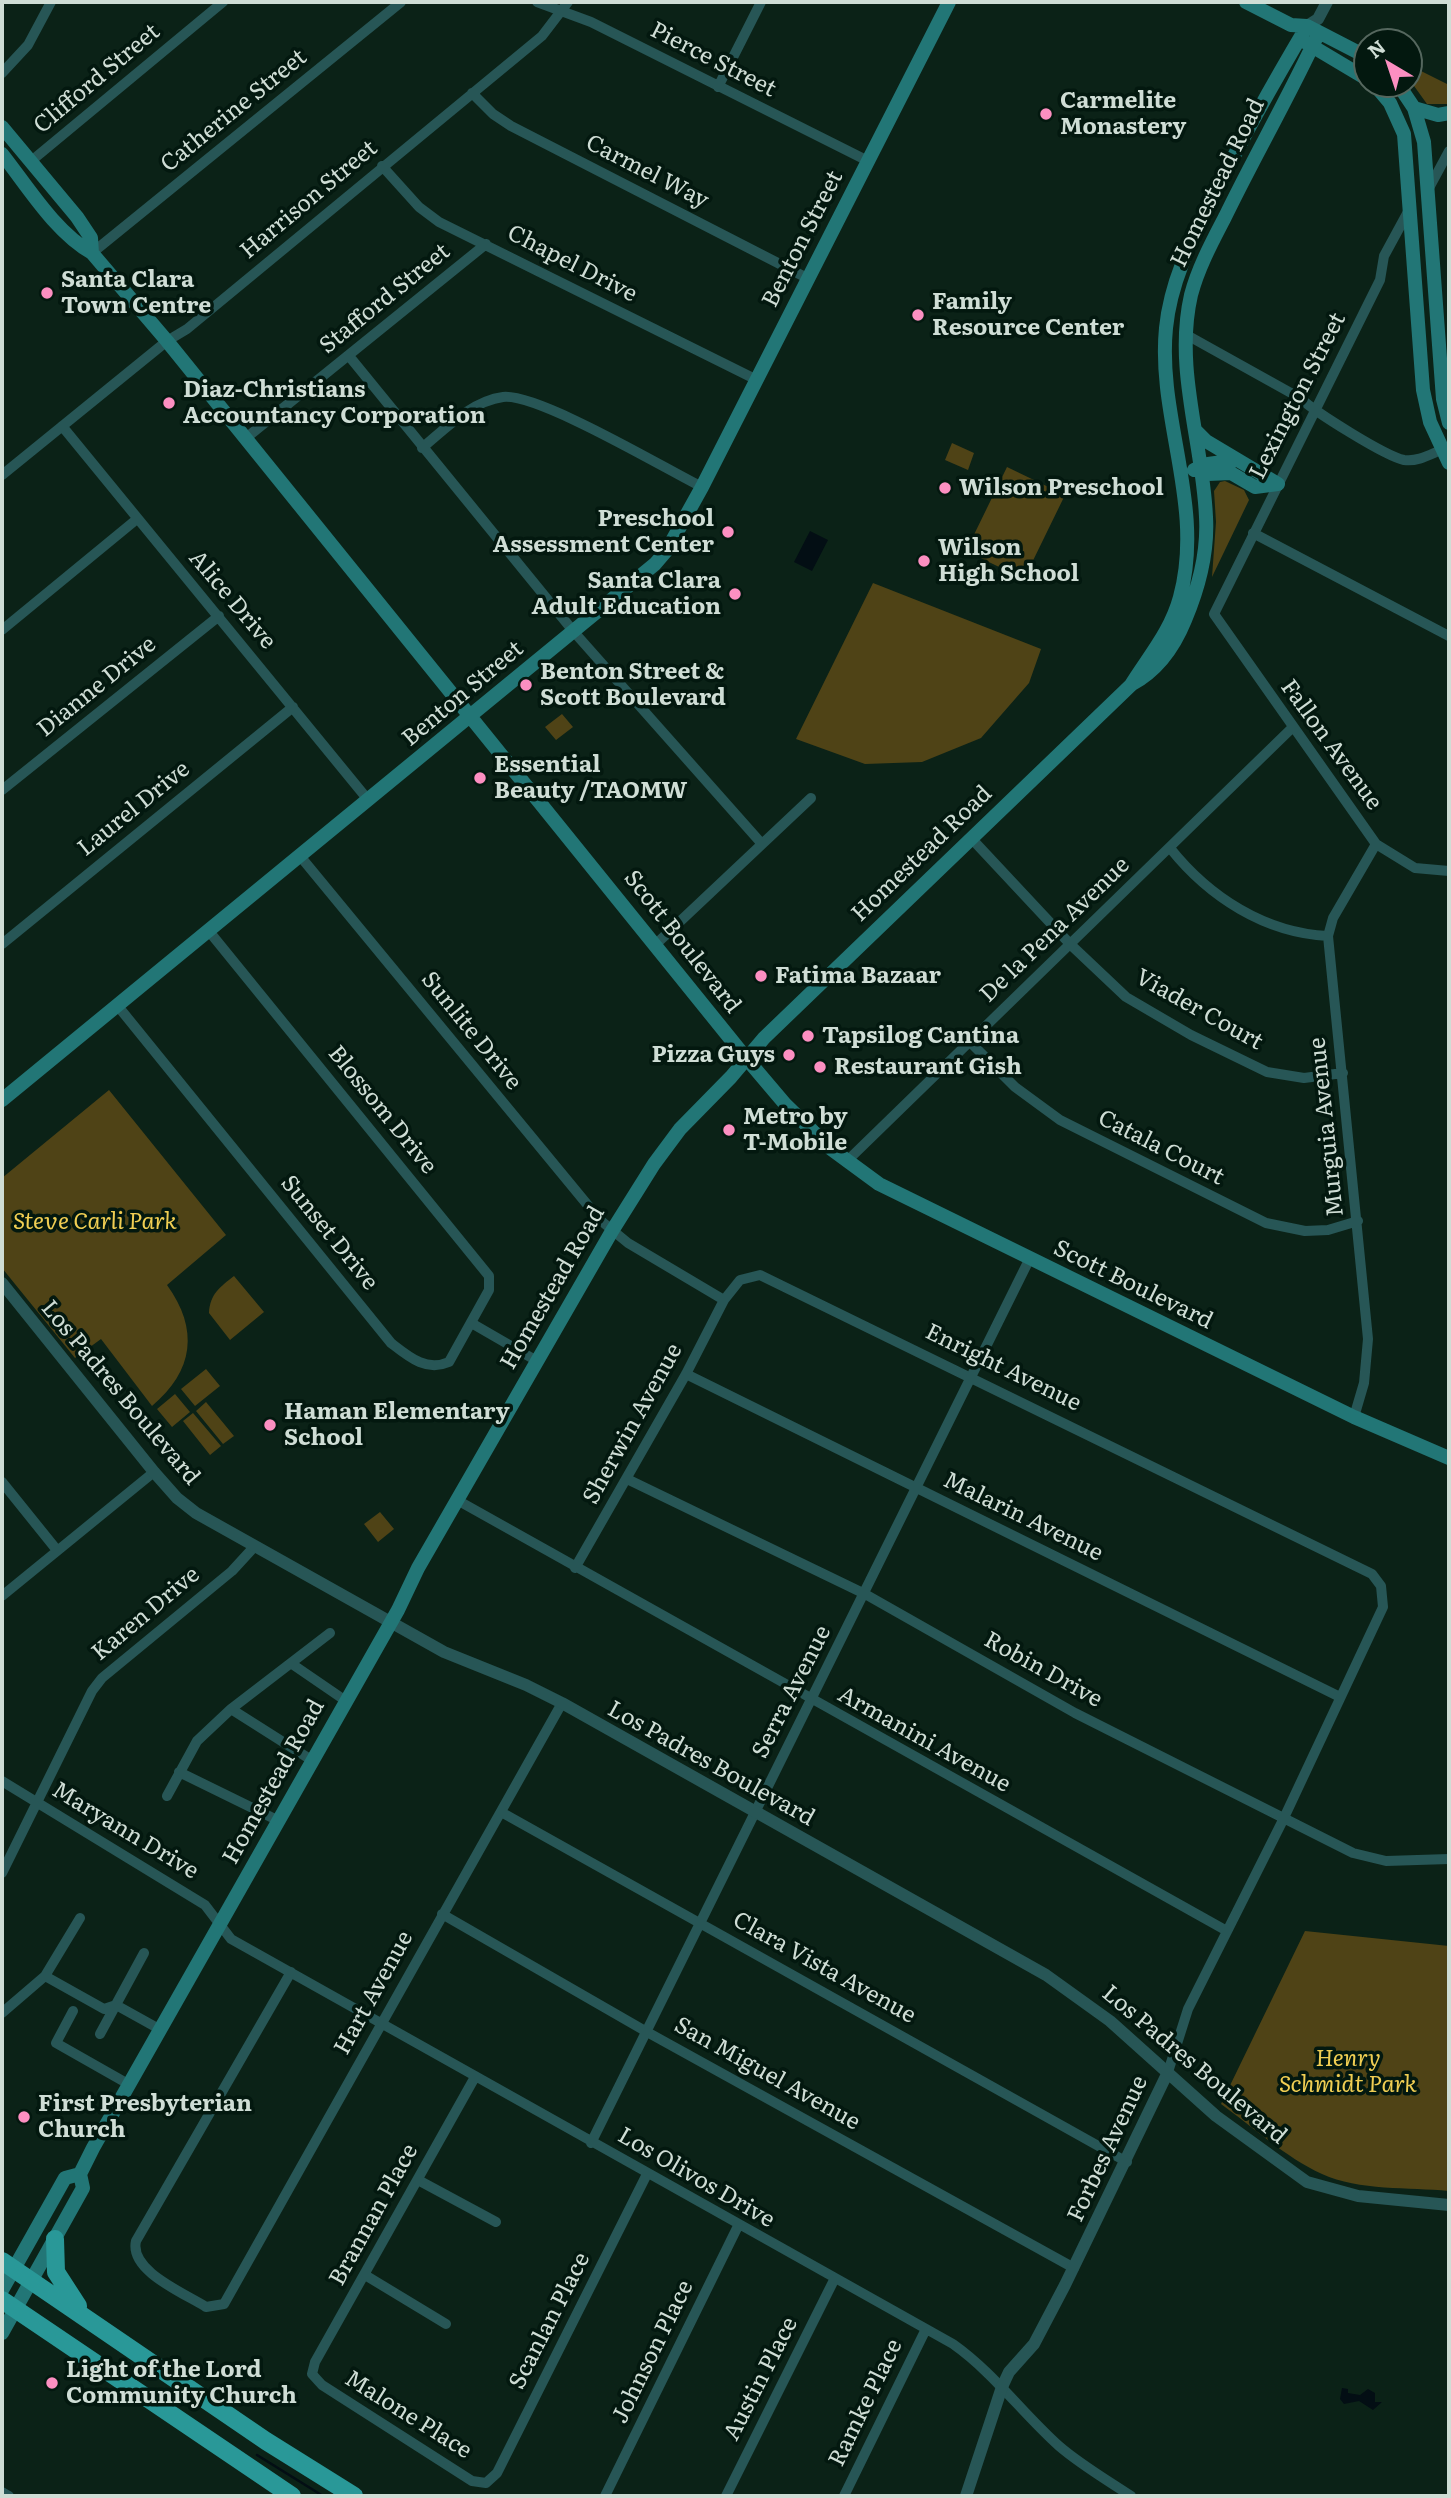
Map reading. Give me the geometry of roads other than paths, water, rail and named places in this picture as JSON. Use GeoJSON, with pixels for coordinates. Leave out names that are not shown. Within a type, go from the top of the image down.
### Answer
{"type":"FeatureCollection","features":[{"type":"Feature","properties":{"kind":"highway"},"geometry":{"type":"LineString","coordinates":[[55,2239],[58,2278],[86,2317]]}},
{"type":"Feature","properties":{"kind":"highway"},"geometry":{"type":"LineString","coordinates":[[8,2265],[267,2441],[354,2496]]}},
{"type":"Feature","properties":{"kind":"highway"},"geometry":{"type":"LineString","coordinates":[[8,2305],[292,2496]]}},
{"type":"Feature","properties":{"kind":"main road","name":"Benton Street"},"geometry":{"type":"LineString","coordinates":[[4,1095],[369,801],[655,564],[667,550],[702,487],[949,2]]}},
{"type":"Feature","properties":{"kind":"main road"},"geometry":{"type":"LineString","coordinates":[[1246,2],[1291,25],[1306,43],[1353,71]]}},
{"type":"Feature","properties":{"kind":"main road"},"geometry":{"type":"LineString","coordinates":[[1291,25],[1315,26],[1353,49]]}},
{"type":"Feature","properties":{"kind":"main road","name":"Homestead Road"},"geometry":{"type":"LineString","coordinates":[[1131,685],[1150,675],[1165,656],[1181,630],[1197,589],[1206,519],[1202,469],[1187,383],[1185,334],[1191,295],[1210,248],[1315,26]]}},
{"type":"Feature","properties":{"kind":"main road","name":"Homestead Road"},"geometry":{"type":"LineString","coordinates":[[2,2333],[8,2305],[31,2280],[55,2239],[83,2188],[80,2174],[457,1500],[612,1231],[668,1143],[746,1058],[1131,685],[1167,631],[1180,598],[1188,557],[1182,471],[1165,355],[1166,328],[1176,275],[1246,132],[1306,43]]}},
{"type":"Feature","properties":{"kind":"main road"},"geometry":{"type":"LineString","coordinates":[[1386,98],[1400,122],[1407,153],[1423,390],[1430,422],[1449,463]]}},
{"type":"Feature","properties":{"kind":"main road"},"geometry":{"type":"LineString","coordinates":[[1407,98],[1414,108],[1424,142],[1443,399],[1449,423]]}},
{"type":"Feature","properties":{"kind":"main road"},"geometry":{"type":"LineString","coordinates":[[1414,108],[1438,115],[1449,113]]}},
{"type":"Feature","properties":{"kind":"main road","name":"Scott Boulevard"},"geometry":{"type":"LineString","coordinates":[[2,127],[84,228],[90,238],[92,253]]}},
{"type":"Feature","properties":{"kind":"main road","name":"Scott Boulevard"},"geometry":{"type":"LineString","coordinates":[[2,154],[63,229],[79,246],[92,253],[167,341],[746,1058],[794,1114],[846,1162],[879,1184],[1029,1260],[1354,1417],[1449,1458]]}},
{"type":"Feature","properties":{"kind":"main road"},"geometry":{"type":"LineString","coordinates":[[1195,430],[1206,441],[1278,484]]}},
{"type":"Feature","properties":{"kind":"main road"},"geometry":{"type":"LineString","coordinates":[[1182,471],[1237,460]]}},
{"type":"Feature","properties":{"kind":"main road"},"geometry":{"type":"LineString","coordinates":[[1202,469],[1208,474],[1231,473],[1255,487],[1278,484]]}},
{"type":"Feature","properties":{"kind":"main road","name":"Homestead Road"},"geometry":{"type":"LineString","coordinates":[[2,2290],[8,2265],[65,2178],[80,2174]]}},
{"type":"Feature","properties":{"kind":"street"},"geometry":{"type":"LineString","coordinates":[[2,73],[28,45],[51,2]]}},
{"type":"Feature","properties":{"kind":"street","name":"Clifford Street"},"geometry":{"type":"LineString","coordinates":[[30,162],[223,2]]}},
{"type":"Feature","properties":{"kind":"street","name":"Catherine Street"},"geometry":{"type":"LineString","coordinates":[[92,253],[401,2]]}},
{"type":"Feature","properties":{"kind":"street","name":"Pierce Street"},"geometry":{"type":"LineString","coordinates":[[537,2],[566,7],[718,87],[868,161]]}},
{"type":"Feature","properties":{"kind":"street"},"geometry":{"type":"LineString","coordinates":[[718,87],[761,2]]}},
{"type":"Feature","properties":{"kind":"street","name":"Homestead Road"},"geometry":{"type":"LineString","coordinates":[[1315,26],[1327,2]]}},
{"type":"Feature","properties":{"kind":"street","name":"Harrison Street"},"geometry":{"type":"LineString","coordinates":[[2,475],[167,341],[187,329],[542,36],[566,7]]}},
{"type":"Feature","properties":{"kind":"street","name":"Carmel Way"},"geometry":{"type":"LineString","coordinates":[[472,93],[493,114],[511,126],[809,279]]}},
{"type":"Feature","properties":{"kind":"street"},"geometry":{"type":"LineString","coordinates":[[1428,190],[1449,151]]}},
{"type":"Feature","properties":{"kind":"street","name":"Chapel Drive"},"geometry":{"type":"LineString","coordinates":[[382,166],[419,207],[439,222],[757,380]]}},
{"type":"Feature","properties":{"kind":"street","name":"Lexington Street"},"geometry":{"type":"LineString","coordinates":[[1217,602],[1380,280],[1384,256],[1410,207]]}},
{"type":"Feature","properties":{"kind":"street","name":"Stafford Street"},"geometry":{"type":"LineString","coordinates":[[246,438],[486,244]]}},
{"type":"Feature","properties":{"kind":"street"},"geometry":{"type":"LineString","coordinates":[[1185,334],[1300,398],[1312,411],[1405,460],[1416,460],[1441,450]]}},
{"type":"Feature","properties":{"kind":"street"},"geometry":{"type":"LineString","coordinates":[[349,356],[574,632],[762,844]]}},
{"type":"Feature","properties":{"kind":"street"},"geometry":{"type":"LineString","coordinates":[[422,447],[476,405],[504,397],[521,398],[549,408],[702,487]]}},
{"type":"Feature","properties":{"kind":"street","name":"Alice Drive"},"geometry":{"type":"LineString","coordinates":[[62,426],[369,801]]}},
{"type":"Feature","properties":{"kind":"street"},"geometry":{"type":"LineString","coordinates":[[2,630],[137,519]]}},
{"type":"Feature","properties":{"kind":"street"},"geometry":{"type":"LineString","coordinates":[[1253,533],[1449,636]]}},
{"type":"Feature","properties":{"kind":"street","name":"Fallon Avenue"},"geometry":{"type":"LineString","coordinates":[[1217,602],[1214,614],[1217,622],[1376,844],[1415,869],[1449,871]]}},
{"type":"Feature","properties":{"kind":"street","name":"Dianne Drive"},"geometry":{"type":"LineString","coordinates":[[2,790],[219,616]]}},
{"type":"Feature","properties":{"kind":"street","name":"Laurel Drive"},"geometry":{"type":"LineString","coordinates":[[2,944],[293,706]]}},
{"type":"Feature","properties":{"kind":"street","name":"De la Pena Avenue"},"geometry":{"type":"LineString","coordinates":[[846,1162],[1293,727]]}},
{"type":"Feature","properties":{"kind":"street"},"geometry":{"type":"LineString","coordinates":[[656,945],[811,799]]}},
{"type":"Feature","properties":{"kind":"street","name":"Viader Court"},"geometry":{"type":"LineString","coordinates":[[971,838],[1070,945],[1126,997],[1191,1035],[1267,1072],[1304,1079],[1343,1073]]}},
{"type":"Feature","properties":{"kind":"street","name":"Murguia Avenue"},"geometry":{"type":"LineString","coordinates":[[1354,1417],[1368,1361],[1368,1339],[1328,936],[1333,918],[1376,844]]}},
{"type":"Feature","properties":{"kind":"street"},"geometry":{"type":"LineString","coordinates":[[1170,848],[1187,870],[1217,895],[1272,926],[1302,934],[1328,936]]}},
{"type":"Feature","properties":{"kind":"street","name":"Sunlite Drive"},"geometry":{"type":"LineString","coordinates":[[300,856],[590,1209],[612,1231]]}},
{"type":"Feature","properties":{"kind":"street","name":"Blossom Drive"},"geometry":{"type":"LineString","coordinates":[[208,930],[484,1268],[489,1276],[489,1290],[473,1324]]}},
{"type":"Feature","properties":{"kind":"street","name":"Sunset Drive"},"geometry":{"type":"LineString","coordinates":[[117,1005],[391,1343],[418,1362],[436,1367],[449,1362],[473,1324]]}},
{"type":"Feature","properties":{"kind":"street","name":"Catala Court"},"geometry":{"type":"LineString","coordinates":[[970,1042],[1015,1087],[1060,1121],[1266,1223],[1306,1231],[1328,1230],[1358,1221]]}},
{"type":"Feature","properties":{"kind":"street"},"geometry":{"type":"LineString","coordinates":[[612,1231],[724,1300]]}},
{"type":"Feature","properties":{"kind":"street","name":"Serra Avenue"},"geometry":{"type":"LineString","coordinates":[[591,2143],[1029,1260]]}},
{"type":"Feature","properties":{"kind":"street","name":"Enright Avenue"},"geometry":{"type":"LineString","coordinates":[[724,1300],[740,1280],[751,1275],[769,1277],[1372,1574],[1381,1586]]}},
{"type":"Feature","properties":{"kind":"street","name":"Los Padres Boulevard"},"geometry":{"type":"LineString","coordinates":[[2,1283],[154,1472],[177,1499],[196,1513],[444,1652],[526,1685],[562,1703],[755,1814],[1046,1975],[1092,2006],[1224,2123],[1307,2182],[1358,2196],[1449,2205]]}},
{"type":"Feature","properties":{"kind":"street","name":"Sherwin Avenue"},"geometry":{"type":"LineString","coordinates":[[575,1567],[686,1374],[724,1300]]}},
{"type":"Feature","properties":{"kind":"street"},"geometry":{"type":"LineString","coordinates":[[473,1324],[537,1361]]}},
{"type":"Feature","properties":{"kind":"street","name":"Malarin Avenue"},"geometry":{"type":"LineString","coordinates":[[686,1374],[1340,1697]]}},
{"type":"Feature","properties":{"kind":"street"},"geometry":{"type":"LineString","coordinates":[[2,1596],[56,1549],[154,1472]]}},
{"type":"Feature","properties":{"kind":"street","name":"Robin Drive"},"geometry":{"type":"LineString","coordinates":[[627,1479],[865,1594],[1075,1713],[1353,1853],[1385,1861],[1449,1860]]}},
{"type":"Feature","properties":{"kind":"street"},"geometry":{"type":"LineString","coordinates":[[2,1482],[56,1549]]}},
{"type":"Feature","properties":{"kind":"street","name":"Armanini Avenue"},"geometry":{"type":"LineString","coordinates":[[457,1500],[811,1701],[1227,1931]]}},
{"type":"Feature","properties":{"kind":"street","name":"Karen Drive"},"geometry":{"type":"LineString","coordinates":[[2,1873],[39,1803],[92,1691],[102,1678],[232,1571],[254,1547]]}},
{"type":"Feature","properties":{"kind":"street","name":"Forbes Avenue"},"geometry":{"type":"LineString","coordinates":[[966,2496],[1002,2387],[1009,2372],[1034,2343],[1126,2162],[1168,2072],[1188,2009],[1283,1820],[1384,1607],[1381,1586]]}},
{"type":"Feature","properties":{"kind":"street"},"geometry":{"type":"LineString","coordinates":[[167,1796],[197,1741],[231,1709],[330,1633]]}},
{"type":"Feature","properties":{"kind":"street"},"geometry":{"type":"LineString","coordinates":[[292,1664],[346,1701]]}},
{"type":"Feature","properties":{"kind":"street","name":"Hart Avenue"},"geometry":{"type":"LineString","coordinates":[[291,1972],[135,2248],[141,2266],[206,2307],[224,2304],[562,1703]]}},
{"type":"Feature","properties":{"kind":"street"},"geometry":{"type":"LineString","coordinates":[[231,1709],[313,1761]]}},
{"type":"Feature","properties":{"kind":"street"},"geometry":{"type":"LineString","coordinates":[[179,1772],[279,1821]]}},
{"type":"Feature","properties":{"kind":"street","name":"Maryann Drive"},"geometry":{"type":"LineString","coordinates":[[2,1781],[205,1905],[221,1923]]}},
{"type":"Feature","properties":{"kind":"street","name":"Clara Vista Avenue"},"geometry":{"type":"LineString","coordinates":[[502,1812],[1126,2162]]}},
{"type":"Feature","properties":{"kind":"street","name":"San Miguel Avenue"},"geometry":{"type":"LineString","coordinates":[[442,1914],[646,2032],[1074,2268]]}},
{"type":"Feature","properties":{"kind":"street"},"geometry":{"type":"LineString","coordinates":[[2,2013],[44,1976],[80,1918]]}},
{"type":"Feature","properties":{"kind":"street","name":"Los Olivos Drive"},"geometry":{"type":"LineString","coordinates":[[221,1923],[231,1939],[834,2280],[926,2329],[971,2357],[1061,2447],[1131,2496]]}},
{"type":"Feature","properties":{"kind":"street"},"geometry":{"type":"LineString","coordinates":[[100,2034],[144,1953]]}},
{"type":"Feature","properties":{"kind":"street"},"geometry":{"type":"LineString","coordinates":[[44,1976],[104,2010],[116,2005]]}},
{"type":"Feature","properties":{"kind":"street"},"geometry":{"type":"LineString","coordinates":[[116,2005],[162,2031]]}},
{"type":"Feature","properties":{"kind":"street"},"geometry":{"type":"LineString","coordinates":[[73,2011],[56,2042],[130,2085]]}},
{"type":"Feature","properties":{"kind":"street","name":"Brannan Place"},"geometry":{"type":"LineString","coordinates":[[312,2374],[314,2362],[475,2077]]}},
{"type":"Feature","properties":{"kind":"street","name":"Scanlan Place"},"geometry":{"type":"LineString","coordinates":[[486,2483],[497,2473],[647,2174]]}},
{"type":"Feature","properties":{"kind":"street"},"geometry":{"type":"LineString","coordinates":[[418,2180],[496,2222]]}},
{"type":"Feature","properties":{"kind":"street","name":"Johnson Place"},"geometry":{"type":"LineString","coordinates":[[606,2496],[738,2226]]}},
{"type":"Feature","properties":{"kind":"street"},"geometry":{"type":"LineString","coordinates":[[365,2275],[446,2324]]}},
{"type":"Feature","properties":{"kind":"street","name":"Austin Place"},"geometry":{"type":"LineString","coordinates":[[726,2496],[834,2280]]}},
{"type":"Feature","properties":{"kind":"street","name":"Ramke Place"},"geometry":{"type":"LineString","coordinates":[[844,2496],[926,2329]]}},
{"type":"Feature","properties":{"kind":"street","name":"Malone Place"},"geometry":{"type":"LineString","coordinates":[[312,2374],[322,2385],[472,2481],[486,2483]]}},
{"type":"Feature","properties":{"kind":"street"},"geometry":{"type":"LineString","coordinates":[[2,2492],[9,2496]]}},
{"type":"Feature","properties":{"kind":"waterway"},"geometry":{"type":"LineString","coordinates":[[257,2455],[323,2496]]}},
{"type":"Feature","properties":{"kind":"place","name":"Carmelite Monastery"},"geometry":{"type":"Point","coordinates":[1046,114]}},
{"type":"Feature","properties":{"kind":"place","name":"Santa Clara Town Centre"},"geometry":{"type":"Point","coordinates":[47,293]}},
{"type":"Feature","properties":{"kind":"place","name":"Family Resource Center"},"geometry":{"type":"Point","coordinates":[918,315]}},
{"type":"Feature","properties":{"kind":"place","name":"Diaz-Christians Accountancy Corporation"},"geometry":{"type":"Point","coordinates":[169,403]}},
{"type":"Feature","properties":{"kind":"place","name":"Wilson Preschool"},"geometry":{"type":"Point","coordinates":[945,488]}},
{"type":"Feature","properties":{"kind":"place","name":"Preschool Assessment Center"},"geometry":{"type":"Point","coordinates":[728,532]}},
{"type":"Feature","properties":{"kind":"place","name":"Wilson High School"},"geometry":{"type":"Point","coordinates":[924,561]}},
{"type":"Feature","properties":{"kind":"place","name":"Santa Clara Adult Education"},"geometry":{"type":"Point","coordinates":[735,594]}},
{"type":"Feature","properties":{"kind":"place","name":"Benton Street & Scott Boulevard"},"geometry":{"type":"Point","coordinates":[526,685]}},
{"type":"Feature","properties":{"kind":"place","name":"Essential Beauty /TAOMW"},"geometry":{"type":"Point","coordinates":[480,778]}},
{"type":"Feature","properties":{"kind":"place","name":"Fatima Bazaar"},"geometry":{"type":"Point","coordinates":[761,976]}},
{"type":"Feature","properties":{"kind":"place","name":"Tapsilog Cantina"},"geometry":{"type":"Point","coordinates":[808,1036]}},
{"type":"Feature","properties":{"kind":"place","name":"Pizza Guys"},"geometry":{"type":"Point","coordinates":[789,1055]}},
{"type":"Feature","properties":{"kind":"place","name":"Restaurant Gish"},"geometry":{"type":"Point","coordinates":[820,1067]}},
{"type":"Feature","properties":{"kind":"place","name":"Metro by T-Mobile"},"geometry":{"type":"Point","coordinates":[729,1130]}},
{"type":"Feature","properties":{"kind":"place","name":"Haman Elementary School"},"geometry":{"type":"Point","coordinates":[270,1425]}},
{"type":"Feature","properties":{"kind":"place","name":"First Presbyterian Church"},"geometry":{"type":"Point","coordinates":[24,2117]}},
{"type":"Feature","properties":{"kind":"place","name":"Light of the Lord Community Church"},"geometry":{"type":"Point","coordinates":[52,2383]}},
{"type":"Feature","properties":{"kind":"park label","name":"Steve Carli Park"},"geometry":{"type":"Point","coordinates":[95,1222]}},
{"type":"Feature","properties":{"kind":"park label","name":"Henry Schmidt Park"},"geometry":{"type":"Point","coordinates":[1348,2072]}}]}
